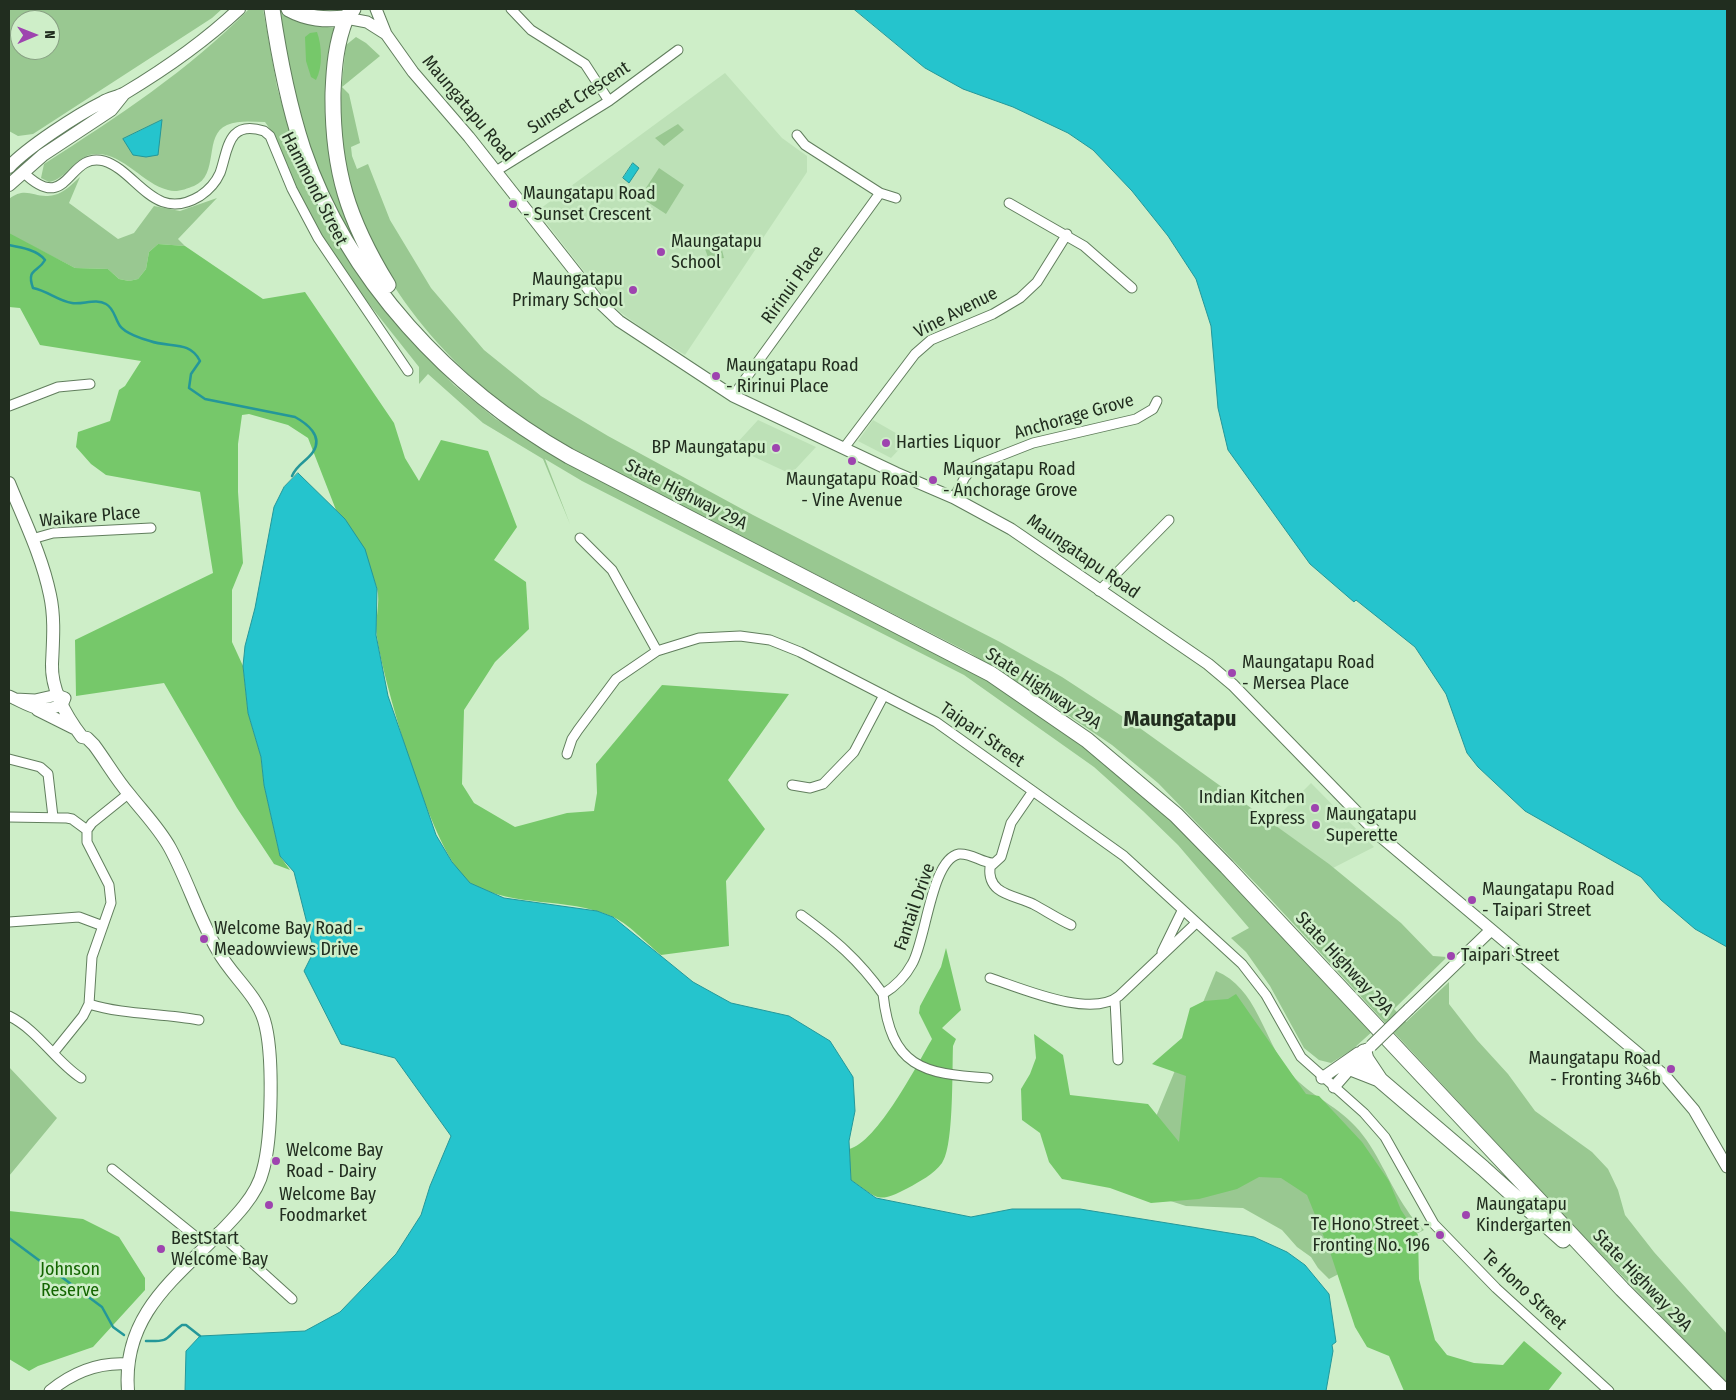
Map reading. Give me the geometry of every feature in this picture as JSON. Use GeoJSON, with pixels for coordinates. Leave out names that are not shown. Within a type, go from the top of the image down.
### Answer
{"type":"FeatureCollection","features":[{"type":"Feature","properties":{"kind":"highway","name":"State Highway 29A"},"geometry":{"type":"LineString","coordinates":[[272,9],[280,63],[303,150],[323,197],[339,228],[396,312],[476,392],[502,413],[548,444],[991,674],[1087,740],[1147,789],[1202,841],[1622,1289],[1724,1391]]}},
{"type":"Feature","properties":{"kind":"highway"},"geometry":{"type":"LineString","coordinates":[[289,9],[310,18],[348,15]]}},
{"type":"Feature","properties":{"kind":"highway","name":"State Highway 29A"},"geometry":{"type":"LineString","coordinates":[[348,15],[336,46],[334,80],[333,130],[341,183],[358,228],[378,269],[428,345]]}},
{"type":"Feature","properties":{"kind":"highway"},"geometry":{"type":"LineString","coordinates":[[1367,1049],[1366,1059],[1380,1080],[1484,1168],[1603,1277],[1622,1289]]}},
{"type":"Feature","properties":{"kind":"highway"},"geometry":{"type":"LineString","coordinates":[[1351,1068],[1380,1080]]}},
{"type":"Feature","properties":{"kind":"main road"},"geometry":{"type":"LineString","coordinates":[[10,163],[92,108],[122,95],[219,27],[239,9]]}},
{"type":"Feature","properties":{"kind":"main road"},"geometry":{"type":"LineString","coordinates":[[9,185],[44,155],[111,110],[122,95]]}},
{"type":"Feature","properties":{"kind":"main road"},"geometry":{"type":"LineString","coordinates":[[9,150],[10,163]]}},
{"type":"Feature","properties":{"kind":"main road"},"geometry":{"type":"LineString","coordinates":[[10,163],[23,172]]}},
{"type":"Feature","properties":{"kind":"main road"},"geometry":{"type":"LineString","coordinates":[[9,483],[32,539],[53,605],[54,653],[52,673],[61,699],[76,729],[82,737],[87,738]]}},
{"type":"Feature","properties":{"kind":"main road"},"geometry":{"type":"LineString","coordinates":[[61,699],[88,734],[87,738],[128,794],[158,828],[170,847],[213,942],[258,1007],[268,1032],[270,1087],[268,1140],[263,1171],[259,1182],[243,1207],[154,1300],[134,1336],[128,1364],[128,1391]]}},
{"type":"Feature","properties":{"kind":"main road"},"geometry":{"type":"LineString","coordinates":[[38,710],[76,729]]}},
{"type":"Feature","properties":{"kind":"street","name":"Maungatapu Road"},"geometry":{"type":"LineString","coordinates":[[376,9],[386,34],[413,72],[496,171],[610,314],[733,396],[954,498],[1011,529],[1214,669],[1380,836],[1665,1076],[1694,1110],[1727,1167]]}},
{"type":"Feature","properties":{"kind":"street"},"geometry":{"type":"LineString","coordinates":[[510,9],[531,30],[585,64],[609,102]]}},
{"type":"Feature","properties":{"kind":"street","name":"Maungatapu Road"},"geometry":{"type":"LineString","coordinates":[[348,15],[367,22],[386,34]]}},
{"type":"Feature","properties":{"kind":"street","name":"Sunset Crescent"},"geometry":{"type":"LineString","coordinates":[[496,171],[609,102],[678,50]]}},
{"type":"Feature","properties":{"kind":"street","name":"Hammond Street"},"geometry":{"type":"LineString","coordinates":[[23,172],[35,184],[50,188],[62,183],[86,163],[102,161],[155,198],[170,203],[182,202],[200,196],[214,184],[220,173],[225,149],[232,137],[247,130],[264,131],[270,136],[292,189],[318,238],[349,286],[395,348],[408,371]]}},
{"type":"Feature","properties":{"kind":"street"},"geometry":{"type":"LineString","coordinates":[[797,135],[805,145],[880,193],[896,198]]}},
{"type":"Feature","properties":{"kind":"street","name":"Ririnui Place"},"geometry":{"type":"LineString","coordinates":[[733,396],[880,193]]}},
{"type":"Feature","properties":{"kind":"street"},"geometry":{"type":"LineString","coordinates":[[1009,203],[1067,234],[1099,258],[1132,288]]}},
{"type":"Feature","properties":{"kind":"street","name":"Vine Avenue"},"geometry":{"type":"LineString","coordinates":[[844,448],[915,354],[931,340],[993,314],[1020,298],[1037,282],[1067,234]]}},
{"type":"Feature","properties":{"kind":"street"},"geometry":{"type":"LineString","coordinates":[[9,406],[58,387],[90,384]]}},
{"type":"Feature","properties":{"kind":"street","name":"Anchorage Grove"},"geometry":{"type":"LineString","coordinates":[[954,498],[965,477],[974,467],[982,463],[1033,443],[1136,419],[1153,408],[1157,401]]}},
{"type":"Feature","properties":{"kind":"street"},"geometry":{"type":"LineString","coordinates":[[1099,591],[1169,520]]}},
{"type":"Feature","properties":{"kind":"street","name":"Waikare Place"},"geometry":{"type":"LineString","coordinates":[[32,539],[53,534],[151,528]]}},
{"type":"Feature","properties":{"kind":"street"},"geometry":{"type":"LineString","coordinates":[[580,538],[612,570],[657,651]]}},
{"type":"Feature","properties":{"kind":"street","name":"Taipari Street"},"geometry":{"type":"LineString","coordinates":[[568,754],[572,739],[616,679],[657,651],[699,638],[740,636],[760,638],[800,652],[936,722],[1124,856],[1151,879],[1195,924],[1225,948],[1257,982],[1293,1046],[1322,1078],[1334,1087]]}},
{"type":"Feature","properties":{"kind":"street"},"geometry":{"type":"LineString","coordinates":[[792,785],[810,788],[824,784],[854,752],[884,695]]}},
{"type":"Feature","properties":{"kind":"street"},"geometry":{"type":"LineString","coordinates":[[12,698],[35,700],[61,699]]}},
{"type":"Feature","properties":{"kind":"street"},"geometry":{"type":"LineString","coordinates":[[12,698],[38,710],[61,699]]}},
{"type":"Feature","properties":{"kind":"street"},"geometry":{"type":"LineString","coordinates":[[9,759],[40,767],[48,774],[53,817]]}},
{"type":"Feature","properties":{"kind":"street"},"geometry":{"type":"LineString","coordinates":[[1033,791],[1010,823],[1001,857],[992,863],[990,872],[994,885],[1006,894],[1034,904],[1071,925]]}},
{"type":"Feature","properties":{"kind":"street"},"geometry":{"type":"LineString","coordinates":[[54,1052],[89,1004],[92,957],[108,914],[111,895],[105,875],[87,842],[87,830],[92,823],[128,794]]}},
{"type":"Feature","properties":{"kind":"street"},"geometry":{"type":"LineString","coordinates":[[9,817],[72,819],[87,830]]}},
{"type":"Feature","properties":{"kind":"street","name":"Fantail Drive"},"geometry":{"type":"LineString","coordinates":[[883,994],[896,986],[913,963],[938,881],[948,860],[955,856],[968,854],[992,863]]}},
{"type":"Feature","properties":{"kind":"street"},"geometry":{"type":"LineString","coordinates":[[1160,957],[1182,911]]}},
{"type":"Feature","properties":{"kind":"street"},"geometry":{"type":"LineString","coordinates":[[801,915],[850,954],[864,968],[883,994],[890,1034],[899,1049],[910,1060],[948,1074],[988,1078]]}},
{"type":"Feature","properties":{"kind":"street"},"geometry":{"type":"LineString","coordinates":[[9,922],[79,917],[103,926]]}},
{"type":"Feature","properties":{"kind":"street"},"geometry":{"type":"LineString","coordinates":[[990,978],[1038,995],[1078,1003],[1102,1005],[1115,1000],[1195,924]]}},
{"type":"Feature","properties":{"kind":"street"},"geometry":{"type":"LineString","coordinates":[[1334,1087],[1367,1049],[1491,930]]}},
{"type":"Feature","properties":{"kind":"street"},"geometry":{"type":"LineString","coordinates":[[1115,1000],[1118,1060]]}},
{"type":"Feature","properties":{"kind":"street"},"geometry":{"type":"LineString","coordinates":[[89,1004],[110,1010],[160,1013],[199,1020]]}},
{"type":"Feature","properties":{"kind":"street"},"geometry":{"type":"LineString","coordinates":[[9,1016],[18,1021],[54,1052],[66,1068],[82,1078]]}},
{"type":"Feature","properties":{"kind":"street"},"geometry":{"type":"LineString","coordinates":[[1322,1078],[1367,1049]]}},
{"type":"Feature","properties":{"kind":"street","name":"Te Hono Street"},"geometry":{"type":"LineString","coordinates":[[1334,1087],[1364,1113],[1385,1137],[1434,1224],[1496,1288],[1609,1391]]}},
{"type":"Feature","properties":{"kind":"street"},"geometry":{"type":"LineString","coordinates":[[112,1170],[206,1245]]}},
{"type":"Feature","properties":{"kind":"street"},"geometry":{"type":"LineString","coordinates":[[218,1232],[292,1300]]}},
{"type":"Feature","properties":{"kind":"street"},"geometry":{"type":"LineString","coordinates":[[50,1391],[68,1378],[93,1367],[128,1364]]}},
{"type":"Feature","properties":{"kind":"shaded area"},"geometry":{"type":"Polygon","coordinates":[[[9,9],[222,9],[212,18],[33,134],[18,136],[9,131],[9,9]]]}},
{"type":"Feature","properties":{"kind":"shaded area"},"geometry":{"type":"Polygon","coordinates":[[[249,9],[263,9],[277,87],[296,153],[325,215],[417,346],[454,385],[496,419],[571,465],[995,681],[1067,730],[1183,829],[1374,1030],[1353,1049],[1331,1063],[1319,1060],[1304,1048],[1270,986],[1246,952],[1231,938],[1249,928],[1178,845],[1094,767],[964,675],[582,481],[545,459],[570,524],[543,459],[483,423],[428,374],[419,384],[419,367],[342,270],[296,191],[272,132],[265,122],[236,122],[220,130],[215,137],[210,165],[202,181],[181,190],[171,191],[159,187],[116,159],[107,155],[97,154],[83,158],[56,180],[49,182],[41,178],[44,164],[125,111],[177,73],[226,32],[249,9]]]}},
{"type":"Feature","properties":{"kind":"shaded area"},"geometry":{"type":"Polygon","coordinates":[[[281,11],[312,25],[335,28],[329,130],[378,274],[343,228],[324,186],[302,120],[285,54],[281,29],[281,11]]]}},
{"type":"Feature","properties":{"kind":"shaded area"},"geometry":{"type":"Polygon","coordinates":[[[356,37],[366,43],[380,56],[342,87],[346,45],[356,37]]]}},
{"type":"Feature","properties":{"kind":"shaded area","name":"Maungatapu School"},"geometry":{"type":"Polygon","coordinates":[[[725,73],[782,138],[807,156],[807,172],[685,355],[646,331],[620,312],[601,293],[537,211],[725,73]]]}},
{"type":"Feature","properties":{"kind":"shaded area"},"geometry":{"type":"Polygon","coordinates":[[[342,87],[349,94],[360,143],[351,147],[357,169],[368,164],[390,220],[431,288],[484,350],[541,396],[608,436],[753,515],[1000,642],[1062,677],[1137,726],[1329,864],[1401,923],[1433,956],[1447,957],[1394,1009],[1406,1022],[1449,982],[1449,1004],[1477,1040],[1508,1074],[1535,1111],[1592,1152],[1608,1169],[1618,1190],[1625,1215],[1654,1252],[1727,1334],[1727,1383],[1580,1233],[1263,891],[1158,783],[1112,745],[970,653],[558,441],[500,401],[468,373],[438,343],[411,310],[387,275],[368,238],[353,199],[343,158],[340,130],[342,87]]]}},
{"type":"Feature","properties":{"kind":"shaded area"},"geometry":{"type":"Polygon","coordinates":[[[678,124],[684,130],[664,146],[655,138],[678,124]]]}},
{"type":"Feature","properties":{"kind":"shaded area"},"geometry":{"type":"Polygon","coordinates":[[[659,168],[684,185],[666,214],[640,197],[659,168]]]}},
{"type":"Feature","properties":{"kind":"shaded area"},"geometry":{"type":"Polygon","coordinates":[[[80,177],[69,203],[118,239],[134,233],[154,206],[180,211],[217,198],[178,239],[185,246],[158,244],[149,252],[146,269],[138,279],[129,281],[119,279],[108,269],[75,268],[9,234],[9,199],[21,193],[41,196],[58,194],[80,177]]]}},
{"type":"Feature","properties":{"kind":"shaded area"},"geometry":{"type":"Polygon","coordinates":[[[721,246],[724,258],[709,260],[705,249],[721,246]]]}},
{"type":"Feature","properties":{"kind":"shaded area","name":"BP Maungatapu"},"geometry":{"type":"Polygon","coordinates":[[[758,420],[816,447],[791,474],[737,449],[736,444],[758,420]]]}},
{"type":"Feature","properties":{"kind":"shaded area"},"geometry":{"type":"Polygon","coordinates":[[[873,420],[908,440],[891,458],[858,441],[873,420]]]}},
{"type":"Feature","properties":{"kind":"shaded area"},"geometry":{"type":"Polygon","coordinates":[[[1311,783],[1374,847],[1333,868],[1271,823],[1311,783]]]}},
{"type":"Feature","properties":{"kind":"shaded area"},"geometry":{"type":"Polygon","coordinates":[[[1216,971],[1230,979],[1250,1001],[1279,1057],[1295,1078],[1303,1086],[1339,1111],[1363,1135],[1377,1156],[1400,1200],[1410,1215],[1424,1230],[1329,1279],[1318,1268],[1311,1257],[1297,1247],[1282,1230],[1243,1208],[1186,1206],[1127,1187],[1216,971]]]}},
{"type":"Feature","properties":{"kind":"shaded area"},"geometry":{"type":"Polygon","coordinates":[[[9,1067],[57,1118],[9,1176],[9,1067]]]}},
{"type":"Feature","properties":{"kind":"green space"},"geometry":{"type":"Polygon","coordinates":[[[317,32],[321,56],[320,69],[316,80],[311,77],[306,61],[305,37],[310,33],[317,32]]]}},
{"type":"Feature","properties":{"kind":"green space"},"geometry":{"type":"Polygon","coordinates":[[[9,233],[75,268],[108,269],[119,279],[129,281],[138,279],[146,269],[149,252],[158,244],[185,246],[263,299],[305,292],[394,423],[405,458],[419,481],[441,440],[488,451],[517,527],[494,560],[526,582],[529,629],[495,662],[464,710],[462,784],[474,803],[515,827],[567,813],[594,811],[597,793],[596,764],[662,685],[789,694],[728,780],[765,829],[726,881],[729,946],[661,955],[630,928],[611,916],[576,906],[523,900],[488,891],[472,884],[458,869],[442,843],[427,809],[400,729],[377,637],[378,594],[374,579],[345,519],[336,510],[308,438],[288,425],[249,414],[242,415],[238,444],[238,492],[243,563],[232,590],[232,642],[243,666],[248,713],[261,757],[264,785],[280,856],[290,870],[274,864],[237,808],[164,683],[76,696],[75,640],[213,573],[200,492],[106,475],[91,464],[76,447],[78,432],[110,421],[119,390],[125,386],[141,361],[40,345],[20,308],[9,307],[9,233]]]}},
{"type":"Feature","properties":{"kind":"green space"},"geometry":{"type":"Polygon","coordinates":[[[946,948],[961,1010],[942,1028],[956,1039],[953,1046],[949,1141],[946,1154],[939,1167],[931,1174],[890,1196],[878,1197],[867,1192],[851,1180],[849,1149],[860,1144],[884,1118],[932,1039],[919,1013],[920,1006],[941,967],[946,948]]]}},
{"type":"Feature","properties":{"kind":"green space"},"geometry":{"type":"Polygon","coordinates":[[[1236,994],[1306,1094],[1319,1096],[1362,1142],[1389,1181],[1401,1210],[1418,1235],[1419,1279],[1435,1340],[1447,1355],[1474,1363],[1503,1365],[1524,1341],[1562,1373],[1548,1391],[1404,1391],[1389,1356],[1367,1347],[1355,1327],[1330,1252],[1307,1195],[1281,1178],[1259,1177],[1237,1189],[1199,1199],[1151,1203],[1110,1188],[1062,1179],[1049,1162],[1040,1133],[1022,1120],[1021,1089],[1030,1074],[1036,1058],[1034,1034],[1063,1055],[1070,1095],[1148,1104],[1179,1142],[1186,1076],[1152,1064],[1182,1038],[1190,1008],[1204,1001],[1228,999],[1236,994]]]}},
{"type":"Feature","properties":{"kind":"green space","name":"Johnson Reserve"},"geometry":{"type":"Polygon","coordinates":[[[9,1211],[83,1219],[119,1237],[145,1278],[145,1290],[93,1347],[38,1366],[29,1371],[9,1359],[9,1211]]]}},
{"type":"Feature","properties":{"kind":"water"},"geometry":{"type":"Polygon","coordinates":[[[854,9],[1727,9],[1727,947],[1695,929],[1661,900],[1641,877],[1525,811],[1478,767],[1467,753],[1446,694],[1415,647],[1356,600],[1354,602],[1310,564],[1228,450],[1218,408],[1211,326],[1196,279],[1168,236],[1132,191],[1093,150],[1068,133],[1013,107],[963,89],[925,68],[854,9]]]}},
{"type":"Feature","properties":{"kind":"water"},"geometry":{"type":"Polygon","coordinates":[[[162,120],[158,155],[146,157],[133,155],[123,139],[162,120]]]}},
{"type":"Feature","properties":{"kind":"water"},"geometry":{"type":"Polygon","coordinates":[[[633,163],[639,168],[629,183],[623,178],[633,163]]]}},
{"type":"Feature","properties":{"kind":"water"},"geometry":{"type":"Polygon","coordinates":[[[298,473],[345,519],[365,549],[377,589],[376,635],[388,696],[436,835],[452,862],[470,883],[504,898],[597,911],[613,917],[693,982],[731,1003],[789,1016],[830,1041],[853,1077],[855,1111],[849,1141],[851,1180],[876,1198],[971,1217],[1012,1209],[1080,1209],[1254,1237],[1287,1252],[1305,1265],[1329,1294],[1336,1342],[1332,1345],[1333,1351],[1326,1391],[185,1391],[186,1351],[200,1336],[305,1331],[340,1312],[396,1254],[421,1215],[430,1186],[451,1136],[395,1058],[341,1044],[304,971],[314,951],[294,872],[280,856],[264,785],[261,757],[248,713],[243,666],[245,646],[255,608],[274,507],[284,487],[298,473]]]}},
{"type":"Feature","properties":{"kind":"waterway"},"geometry":{"type":"LineString","coordinates":[[9,245],[33,251],[45,260],[32,274],[31,282],[33,288],[72,303],[102,302],[111,308],[122,329],[143,339],[185,347],[191,350],[200,361],[191,374],[189,388],[205,399],[295,417],[308,426],[315,435],[316,446],[292,476]]}},
{"type":"Feature","properties":{"kind":"waterway"},"geometry":{"type":"LineString","coordinates":[[9,1238],[102,1307],[113,1327],[124,1335]]}},
{"type":"Feature","properties":{"kind":"waterway"},"geometry":{"type":"LineString","coordinates":[[146,1341],[165,1340],[182,1325],[186,1325],[200,1336]]}},
{"type":"Feature","properties":{"kind":"place","name":"Maungatapu Road - Sunset Crescent"},"geometry":{"type":"Point","coordinates":[513,204]}},
{"type":"Feature","properties":{"kind":"place","name":"Maungatapu School"},"geometry":{"type":"Point","coordinates":[661,252]}},
{"type":"Feature","properties":{"kind":"place","name":"Maungatapu Primary School"},"geometry":{"type":"Point","coordinates":[633,290]}},
{"type":"Feature","properties":{"kind":"place","name":"Maungatapu Road - Ririnui Place"},"geometry":{"type":"Point","coordinates":[716,376]}},
{"type":"Feature","properties":{"kind":"place","name":"Harties Liquor"},"geometry":{"type":"Point","coordinates":[886,443]}},
{"type":"Feature","properties":{"kind":"place","name":"BP Maungatapu"},"geometry":{"type":"Point","coordinates":[776,448]}},
{"type":"Feature","properties":{"kind":"place","name":"Maungatapu Road - Vine Avenue"},"geometry":{"type":"Point","coordinates":[852,461]}},
{"type":"Feature","properties":{"kind":"place","name":"Maungatapu Road - Anchorage Grove"},"geometry":{"type":"Point","coordinates":[933,480]}},
{"type":"Feature","properties":{"kind":"place","name":"Maungatapu Road - Mersea Place"},"geometry":{"type":"Point","coordinates":[1232,673]}},
{"type":"Feature","properties":{"kind":"place","name":"Indian Kitchen Express"},"geometry":{"type":"Point","coordinates":[1315,808]}},
{"type":"Feature","properties":{"kind":"place","name":"Maungatapu Superette"},"geometry":{"type":"Point","coordinates":[1316,825]}},
{"type":"Feature","properties":{"kind":"place","name":"Maungatapu Road - Taipari Street"},"geometry":{"type":"Point","coordinates":[1472,900]}},
{"type":"Feature","properties":{"kind":"place","name":"Welcome Bay Road - Meadowviews Drive"},"geometry":{"type":"Point","coordinates":[204,939]}},
{"type":"Feature","properties":{"kind":"place","name":"Taipari Street"},"geometry":{"type":"Point","coordinates":[1451,956]}},
{"type":"Feature","properties":{"kind":"place","name":"Maungatapu Road - Fronting 346b"},"geometry":{"type":"Point","coordinates":[1671,1069]}},
{"type":"Feature","properties":{"kind":"place","name":"Welcome Bay Road - Dairy"},"geometry":{"type":"Point","coordinates":[276,1161]}},
{"type":"Feature","properties":{"kind":"place","name":"Welcome Bay Foodmarket"},"geometry":{"type":"Point","coordinates":[269,1205]}},
{"type":"Feature","properties":{"kind":"place","name":"Maungatapu Kindergarten"},"geometry":{"type":"Point","coordinates":[1466,1215]}},
{"type":"Feature","properties":{"kind":"place","name":"Te Hono Street - Fronting No. 196"},"geometry":{"type":"Point","coordinates":[1440,1235]}},
{"type":"Feature","properties":{"kind":"place","name":"BestStart Welcome Bay"},"geometry":{"type":"Point","coordinates":[161,1249]}},
{"type":"Feature","properties":{"kind":"district","name":"Maungatapu"},"geometry":{"type":"Point","coordinates":[1180,720]}}]}
